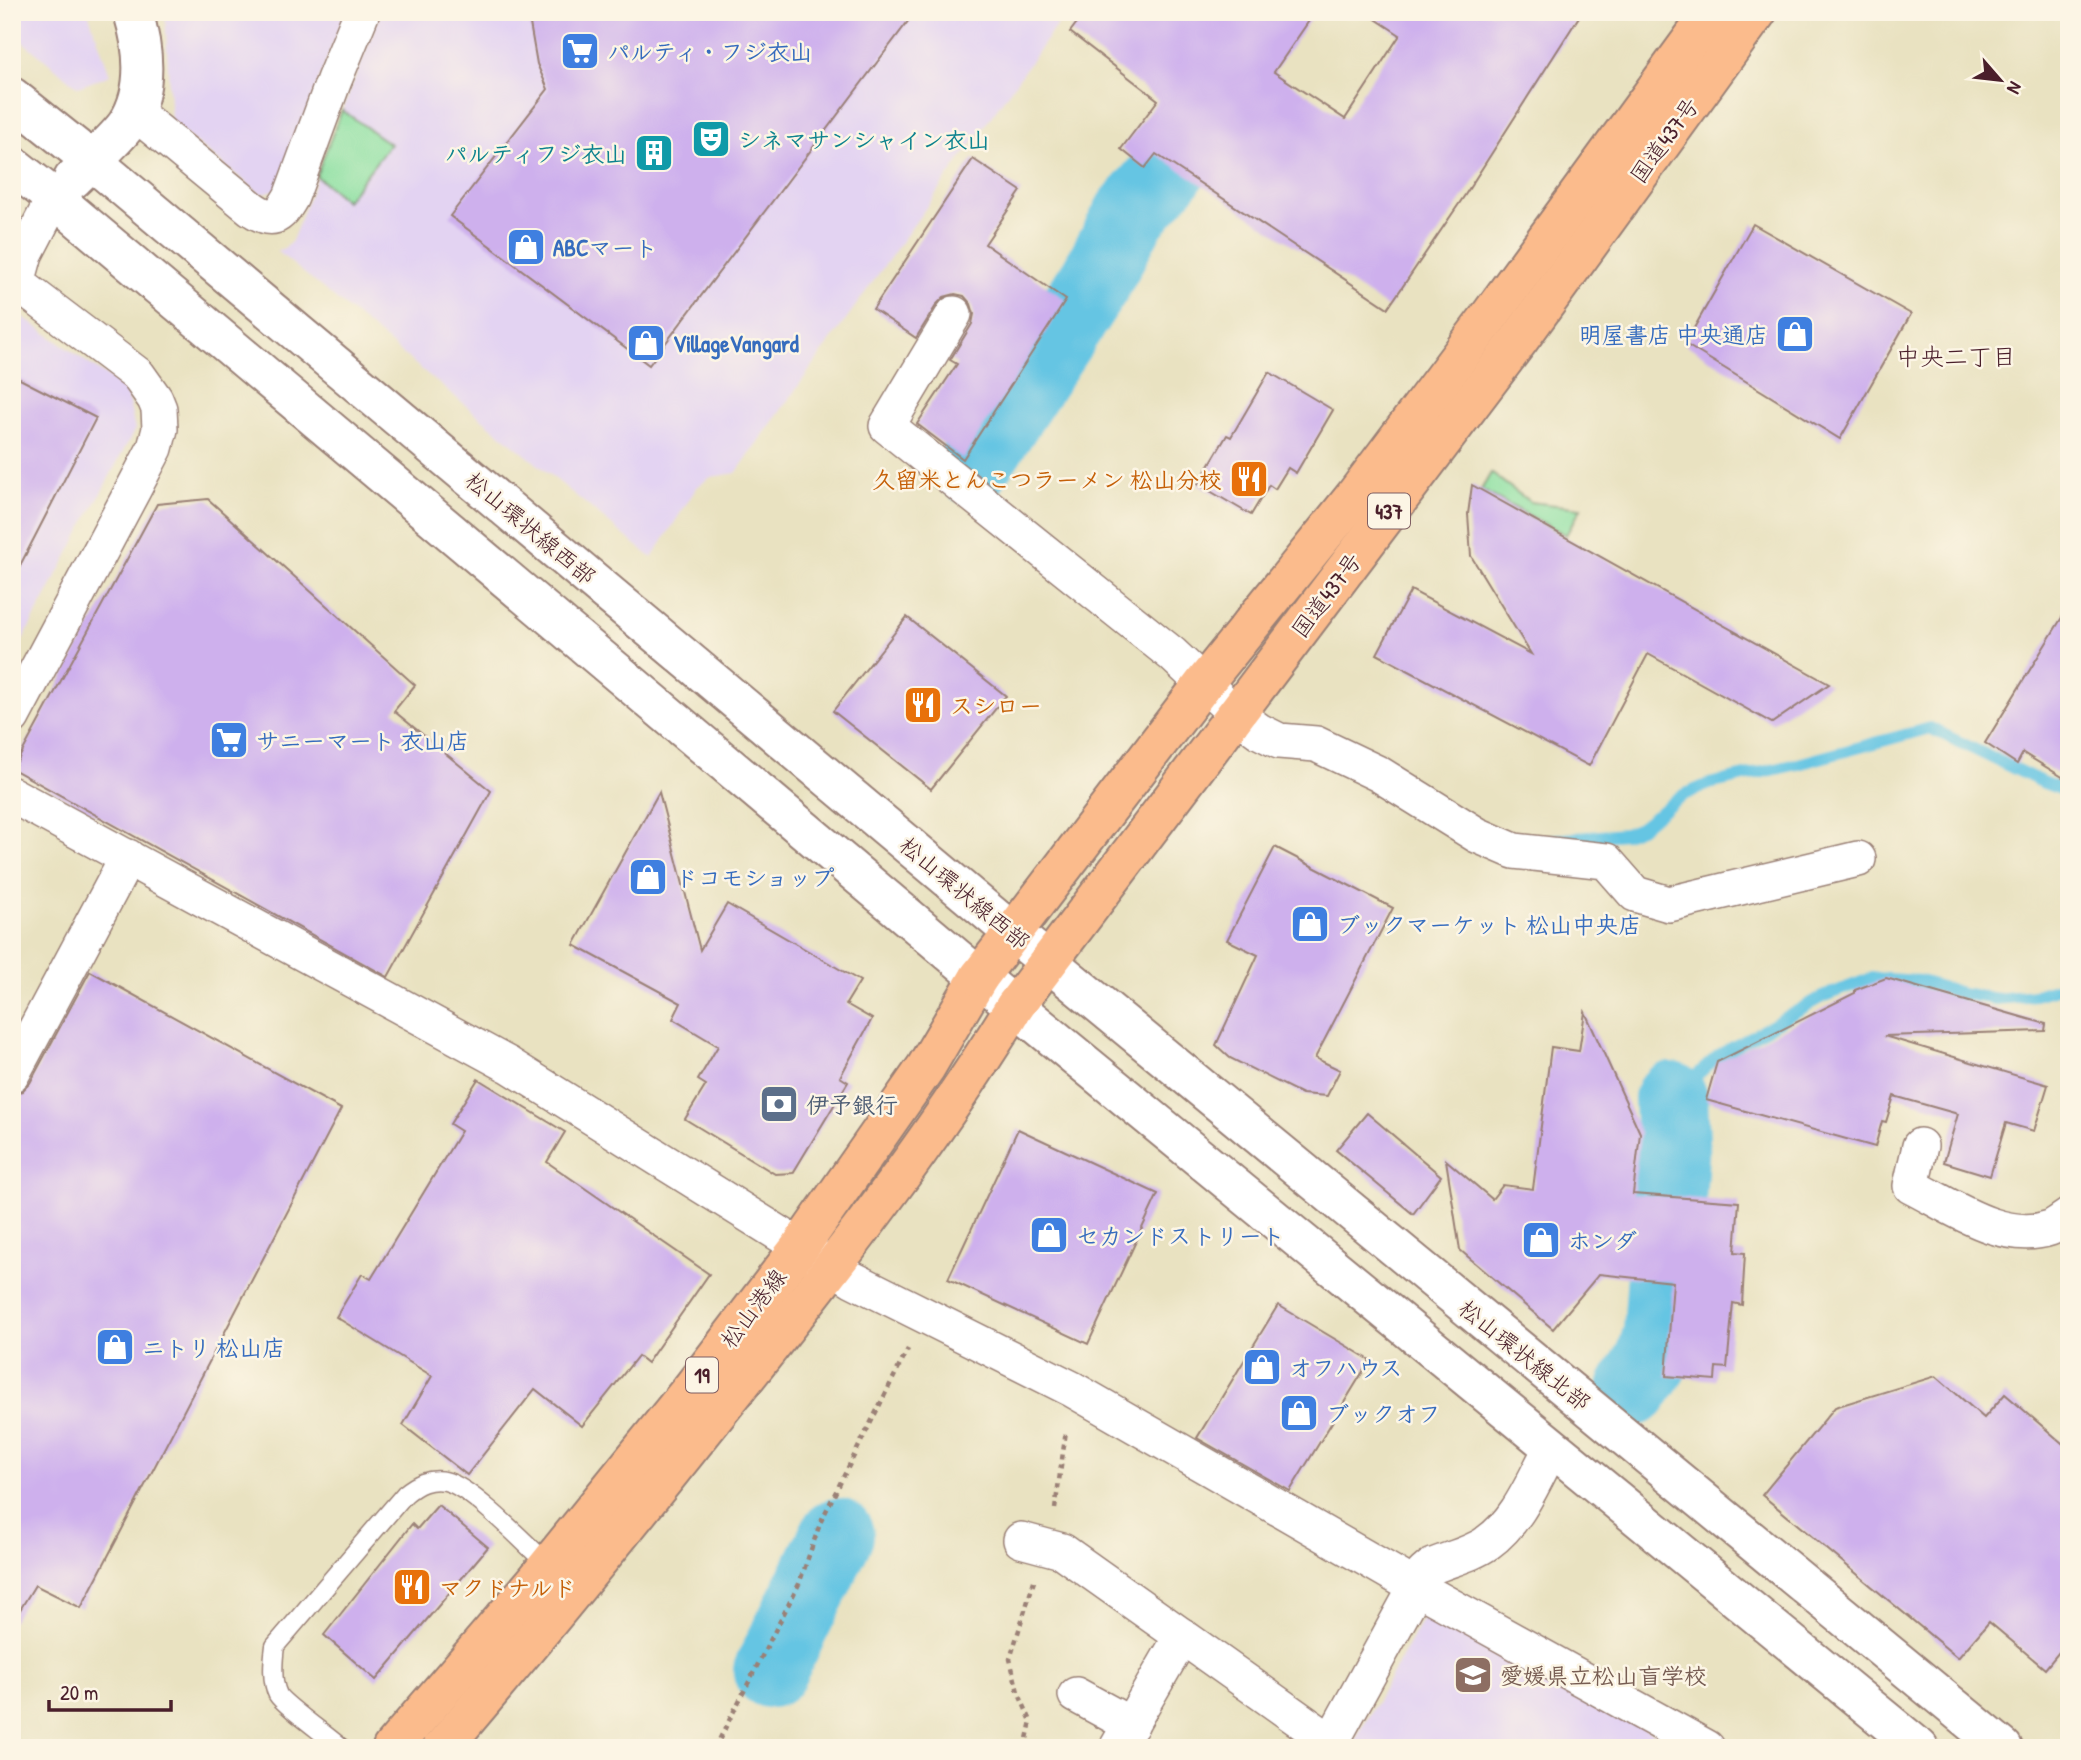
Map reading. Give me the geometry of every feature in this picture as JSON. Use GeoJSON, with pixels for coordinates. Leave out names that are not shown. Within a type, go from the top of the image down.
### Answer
{"type":"FeatureCollection","features":[{"type":"Feature","properties":{"kind":"main road","name":"国道437号"},"geometry":{"type":"LineString","coordinates":[[979,976],[1203,683],[1354,497],[1712,12]]}},
{"type":"Feature","properties":{"kind":"main road","name":"国道437号"},"geometry":{"type":"LineString","coordinates":[[1015,1006],[1519,340],[1757,12]]}},
{"type":"Feature","properties":{"kind":"main road","name":"松山港線"},"geometry":{"type":"LineString","coordinates":[[392,1748],[692,1388],[800,1247],[926,1067],[979,976]]}},
{"type":"Feature","properties":{"kind":"main road","name":"松山港線"},"geometry":{"type":"LineString","coordinates":[[442,1748],[565,1605],[834,1267],[974,1073],[1015,1006]]}},
{"type":"Feature","properties":{"kind":"street"},"geometry":{"type":"LineString","coordinates":[[12,717],[145,468],[155,448],[160,429],[159,409],[138,375],[17,283],[18,251],[54,198],[126,125],[133,111],[144,61],[133,12]]}},
{"type":"Feature","properties":{"kind":"street"},"geometry":{"type":"LineString","coordinates":[[133,111],[263,216],[274,218],[283,212],[291,197],[362,12]]}},
{"type":"Feature","properties":{"kind":"street","name":"松山環状線西部"},"geometry":{"type":"LineString","coordinates":[[12,97],[91,160],[1047,961]]}},
{"type":"Feature","properties":{"kind":"street"},"geometry":{"type":"LineString","coordinates":[[12,165],[1015,1006],[1919,1748]]}},
{"type":"Feature","properties":{"kind":"street"},"geometry":{"type":"LineString","coordinates":[[954,314],[887,426],[1172,654],[1236,714],[1259,731],[1279,741],[1317,744],[1380,774],[1477,835],[1514,851],[1606,861],[1636,894],[1669,904],[1858,859]]}},
{"type":"Feature","properties":{"kind":"street"},"geometry":{"type":"LineString","coordinates":[[12,795],[509,1065],[852,1279],[1072,1389],[1416,1587],[1707,1748]]}},
{"type":"Feature","properties":{"kind":"street"},"geometry":{"type":"LineString","coordinates":[[12,1074],[128,858]]}},
{"type":"Feature","properties":{"kind":"street","name":"松山環状線北部"},"geometry":{"type":"LineString","coordinates":[[1047,961],[2003,1748]]}},
{"type":"Feature","properties":{"kind":"street"},"geometry":{"type":"LineString","coordinates":[[1920,1146],[1911,1186],[1986,1223],[2019,1232],[2051,1228],[2069,1216]]}},
{"type":"Feature","properties":{"kind":"street"},"geometry":{"type":"LineString","coordinates":[[1021,1540],[1062,1551],[1330,1745],[1424,1573],[1431,1567],[1485,1545],[1502,1531],[1519,1507],[1552,1447]]}},
{"type":"Feature","properties":{"kind":"street"},"geometry":{"type":"LineString","coordinates":[[1076,1695],[1124,1736],[1182,1636]]}},
{"type":"Feature","properties":{"kind":"lane"},"geometry":{"type":"LineString","coordinates":[[341,1748],[279,1696],[274,1678],[275,1646],[405,1494],[418,1483],[447,1481],[478,1502],[548,1564]]}},
{"type":"Feature","properties":{"kind":"path"},"geometry":{"type":"LineString","coordinates":[[715,1748],[799,1584],[821,1521],[926,1314]]}},
{"type":"Feature","properties":{"kind":"shaded area"},"geometry":{"type":"Polygon","coordinates":[[[12,12],[88,12],[110,75],[78,87],[12,33],[12,12]]]}},
{"type":"Feature","properties":{"kind":"shaded area"},"geometry":{"type":"Polygon","coordinates":[[[165,12],[345,12],[277,189],[261,194],[171,123],[165,12]]]}},
{"type":"Feature","properties":{"kind":"shaded area","name":"パルティフジ衣山"},"geometry":{"type":"Polygon","coordinates":[[[381,12],[1066,12],[736,473],[711,477],[697,487],[652,558],[277,251],[292,241],[381,12]]]}},
{"type":"Feature","properties":{"kind":"shaded area"},"geometry":{"type":"Polygon","coordinates":[[[12,309],[126,390],[135,429],[12,660],[12,309]]]}},
{"type":"Feature","properties":{"kind":"shaded area","name":"愛媛県立松山盲学校"},"geometry":{"type":"Polygon","coordinates":[[[1431,1603],[1679,1748],[1351,1748],[1431,1603]]]}},
{"type":"Feature","properties":{"kind":"green space"},"geometry":{"type":"Polygon","coordinates":[[[342,110],[390,144],[346,201],[316,176],[342,110]]]}},
{"type":"Feature","properties":{"kind":"green space"},"geometry":{"type":"Polygon","coordinates":[[[1491,473],[1530,502],[1581,508],[1566,535],[1481,490],[1491,473]]]}},
{"type":"Feature","properties":{"kind":"water"},"geometry":{"type":"Polygon","coordinates":[[[1197,137],[1176,175],[1135,221],[1124,209],[1157,170],[1176,142],[1197,137]]]}},
{"type":"Feature","properties":{"kind":"building","name":"パルティフジ衣山"},"geometry":{"type":"Polygon","coordinates":[[[528,12],[915,12],[649,365],[450,216],[548,89],[537,64],[528,12]]]}},
{"type":"Feature","properties":{"kind":"building"},"geometry":{"type":"Polygon","coordinates":[[[1085,12],[1315,12],[1274,72],[1345,119],[1400,35],[1365,12],[1582,12],[1465,195],[1388,308],[1156,154],[1145,168],[1121,149],[1158,100],[1070,32],[1085,12]]]}},
{"type":"Feature","properties":{"kind":"building"},"geometry":{"type":"Polygon","coordinates":[[[973,159],[1021,191],[985,244],[1066,300],[963,459],[917,424],[957,364],[950,360],[972,324],[974,314],[971,304],[964,296],[955,294],[944,297],[916,338],[873,309],[973,159]]]}},
{"type":"Feature","properties":{"kind":"building","name":"明屋書店 中央通店"},"geometry":{"type":"Polygon","coordinates":[[[1753,224],[1911,314],[1840,439],[1685,344],[1753,224]]]}},
{"type":"Feature","properties":{"kind":"building"},"geometry":{"type":"Polygon","coordinates":[[[1269,372],[1333,410],[1296,473],[1288,468],[1275,489],[1269,485],[1251,515],[1198,484],[1227,435],[1231,437],[1269,372]]]}},
{"type":"Feature","properties":{"kind":"building"},"geometry":{"type":"Polygon","coordinates":[[[12,375],[96,418],[12,581],[12,375]]]}},
{"type":"Feature","properties":{"kind":"building"},"geometry":{"type":"Polygon","coordinates":[[[1472,485],[1829,684],[1772,723],[1648,654],[1589,766],[1377,654],[1411,590],[1531,654],[1471,556],[1468,514],[1472,485]]]}},
{"type":"Feature","properties":{"kind":"building","name":"サニーマート 衣山店"},"geometry":{"type":"Polygon","coordinates":[[[208,499],[415,685],[394,711],[491,791],[388,977],[13,769],[157,504],[208,499]]]}},
{"type":"Feature","properties":{"kind":"building"},"geometry":{"type":"Polygon","coordinates":[[[2069,606],[2069,781],[2023,753],[2017,764],[1985,743],[2069,606]]]}},
{"type":"Feature","properties":{"kind":"building"},"geometry":{"type":"Polygon","coordinates":[[[907,617],[1006,696],[931,789],[833,711],[907,617]]]}},
{"type":"Feature","properties":{"kind":"building"},"geometry":{"type":"Polygon","coordinates":[[[659,792],[700,950],[727,904],[860,981],[846,1004],[872,1019],[840,1077],[848,1082],[793,1173],[775,1174],[685,1119],[706,1085],[698,1080],[718,1046],[673,1019],[681,1003],[574,945],[659,792]]]}},
{"type":"Feature","properties":{"kind":"building","name":"ブックマーケット 松山中央店"},"geometry":{"type":"Polygon","coordinates":[[[1275,847],[1393,908],[1315,1058],[1340,1070],[1327,1096],[1302,1094],[1230,1058],[1216,1045],[1258,955],[1227,940],[1275,847]]]}},
{"type":"Feature","properties":{"kind":"building","name":"ニトリ 松山店"},"geometry":{"type":"Polygon","coordinates":[[[90,971],[341,1109],[81,1608],[35,1585],[12,1623],[12,1094],[22,1091],[30,1083],[90,971]]]}},
{"type":"Feature","properties":{"kind":"building"},"geometry":{"type":"Polygon","coordinates":[[[1886,978],[2046,1024],[2045,1031],[1884,1036],[2048,1085],[2034,1131],[2006,1123],[1990,1176],[1944,1162],[1958,1114],[1894,1096],[1886,1122],[1882,1121],[1875,1147],[1706,1100],[1717,1062],[1855,993],[1855,990],[1886,978]]]}},
{"type":"Feature","properties":{"kind":"building"},"geometry":{"type":"Polygon","coordinates":[[[1585,1012],[1640,1133],[1633,1194],[1739,1202],[1735,1252],[1745,1253],[1742,1305],[1733,1303],[1727,1368],[1716,1367],[1715,1380],[1666,1376],[1673,1282],[1599,1274],[1553,1329],[1460,1250],[1446,1160],[1492,1199],[1503,1185],[1533,1189],[1551,1047],[1579,1051],[1585,1012]]]}},
{"type":"Feature","properties":{"kind":"building"},"geometry":{"type":"Polygon","coordinates":[[[478,1079],[565,1132],[547,1162],[709,1274],[647,1363],[638,1356],[582,1426],[535,1389],[467,1475],[403,1425],[432,1376],[336,1317],[362,1274],[371,1279],[461,1131],[450,1124],[478,1079]]]}},
{"type":"Feature","properties":{"kind":"building"},"geometry":{"type":"Polygon","coordinates":[[[1367,1113],[1441,1176],[1413,1214],[1336,1150],[1367,1113]]]}},
{"type":"Feature","properties":{"kind":"building"},"geometry":{"type":"Polygon","coordinates":[[[1018,1129],[1158,1194],[1088,1344],[948,1279],[1018,1129]]]}},
{"type":"Feature","properties":{"kind":"building"},"geometry":{"type":"Polygon","coordinates":[[[1278,1305],[1370,1360],[1290,1491],[1197,1438],[1278,1305]]]}},
{"type":"Feature","properties":{"kind":"building"},"geometry":{"type":"Polygon","coordinates":[[[1936,1376],[1984,1418],[2005,1394],[2069,1449],[2069,1640],[2045,1669],[1989,1622],[1958,1658],[1762,1495],[1835,1407],[1936,1376]]]}},
{"type":"Feature","properties":{"kind":"building"},"geometry":{"type":"Polygon","coordinates":[[[438,1505],[488,1547],[376,1680],[324,1635],[412,1524],[417,1529],[438,1505]]]}},
{"type":"Feature","properties":{"kind":"waterway"},"geometry":{"type":"LineString","coordinates":[[972,468],[1096,279],[1130,215],[1169,170],[1189,135]]}},
{"type":"Feature","properties":{"kind":"waterway"},"geometry":{"type":"LineString","coordinates":[[1552,840],[1625,834],[1640,828],[1681,796],[1709,784],[1798,764],[1930,728],[2044,783],[2069,792]]}},
{"type":"Feature","properties":{"kind":"waterway"},"geometry":{"type":"LineString","coordinates":[[1671,1099],[1719,1055],[1822,997],[1872,978],[1920,981],[1961,993],[1996,999],[2035,995],[2069,985]]}},
{"type":"Feature","properties":{"kind":"waterway"},"geometry":{"type":"LineString","coordinates":[[1634,1389],[1652,1361],[1660,1332],[1673,1141],[1671,1099]]}},
{"type":"Feature","properties":{"kind":"waterway"},"geometry":{"type":"LineString","coordinates":[[770,1671],[837,1535]]}},
{"type":"Feature","properties":{"kind":"place","name":"パルティ・フジ衣山"},"geometry":{"type":"Point","coordinates":[580,51]}},
{"type":"Feature","properties":{"kind":"place","name":"シネマサンシャイン衣山"},"geometry":{"type":"Point","coordinates":[711,139]}},
{"type":"Feature","properties":{"kind":"place","name":"パルティフジ衣山"},"geometry":{"type":"Point","coordinates":[654,153]}},
{"type":"Feature","properties":{"kind":"place","name":"ABCマート"},"geometry":{"type":"Point","coordinates":[526,247]}},
{"type":"Feature","properties":{"kind":"place","name":"明屋書店 中央通店"},"geometry":{"type":"Point","coordinates":[1795,334]}},
{"type":"Feature","properties":{"kind":"place","name":"VillageVangard"},"geometry":{"type":"Point","coordinates":[646,343]}},
{"type":"Feature","properties":{"kind":"place","name":"久留米とんこつラーメン 松山分校"},"geometry":{"type":"Point","coordinates":[1249,479]}},
{"type":"Feature","properties":{"kind":"place","name":"スシロー"},"geometry":{"type":"Point","coordinates":[923,705]}},
{"type":"Feature","properties":{"kind":"place","name":"サニーマート 衣山店"},"geometry":{"type":"Point","coordinates":[229,740]}},
{"type":"Feature","properties":{"kind":"place","name":"ドコモショップ"},"geometry":{"type":"Point","coordinates":[648,877]}},
{"type":"Feature","properties":{"kind":"place","name":"ブックマーケット 松山中央店"},"geometry":{"type":"Point","coordinates":[1310,924]}},
{"type":"Feature","properties":{"kind":"place","name":"伊予銀行"},"geometry":{"type":"Point","coordinates":[779,1104]}},
{"type":"Feature","properties":{"kind":"place","name":"セカンドストリート"},"geometry":{"type":"Point","coordinates":[1049,1235]}},
{"type":"Feature","properties":{"kind":"place","name":"ホンダ"},"geometry":{"type":"Point","coordinates":[1541,1240]}},
{"type":"Feature","properties":{"kind":"place","name":"ニトリ 松山店"},"geometry":{"type":"Point","coordinates":[115,1347]}},
{"type":"Feature","properties":{"kind":"place","name":"オフハウス"},"geometry":{"type":"Point","coordinates":[1262,1367]}},
{"type":"Feature","properties":{"kind":"place","name":"ブックオフ"},"geometry":{"type":"Point","coordinates":[1299,1413]}},
{"type":"Feature","properties":{"kind":"place","name":"マクドナルド"},"geometry":{"type":"Point","coordinates":[412,1587]}},
{"type":"Feature","properties":{"kind":"place","name":"愛媛県立松山盲学校"},"geometry":{"type":"Point","coordinates":[1473,1675]}},
{"type":"Feature","properties":{"kind":"district","name":"中央二丁目"},"geometry":{"type":"Point","coordinates":[1956,356]}}]}
